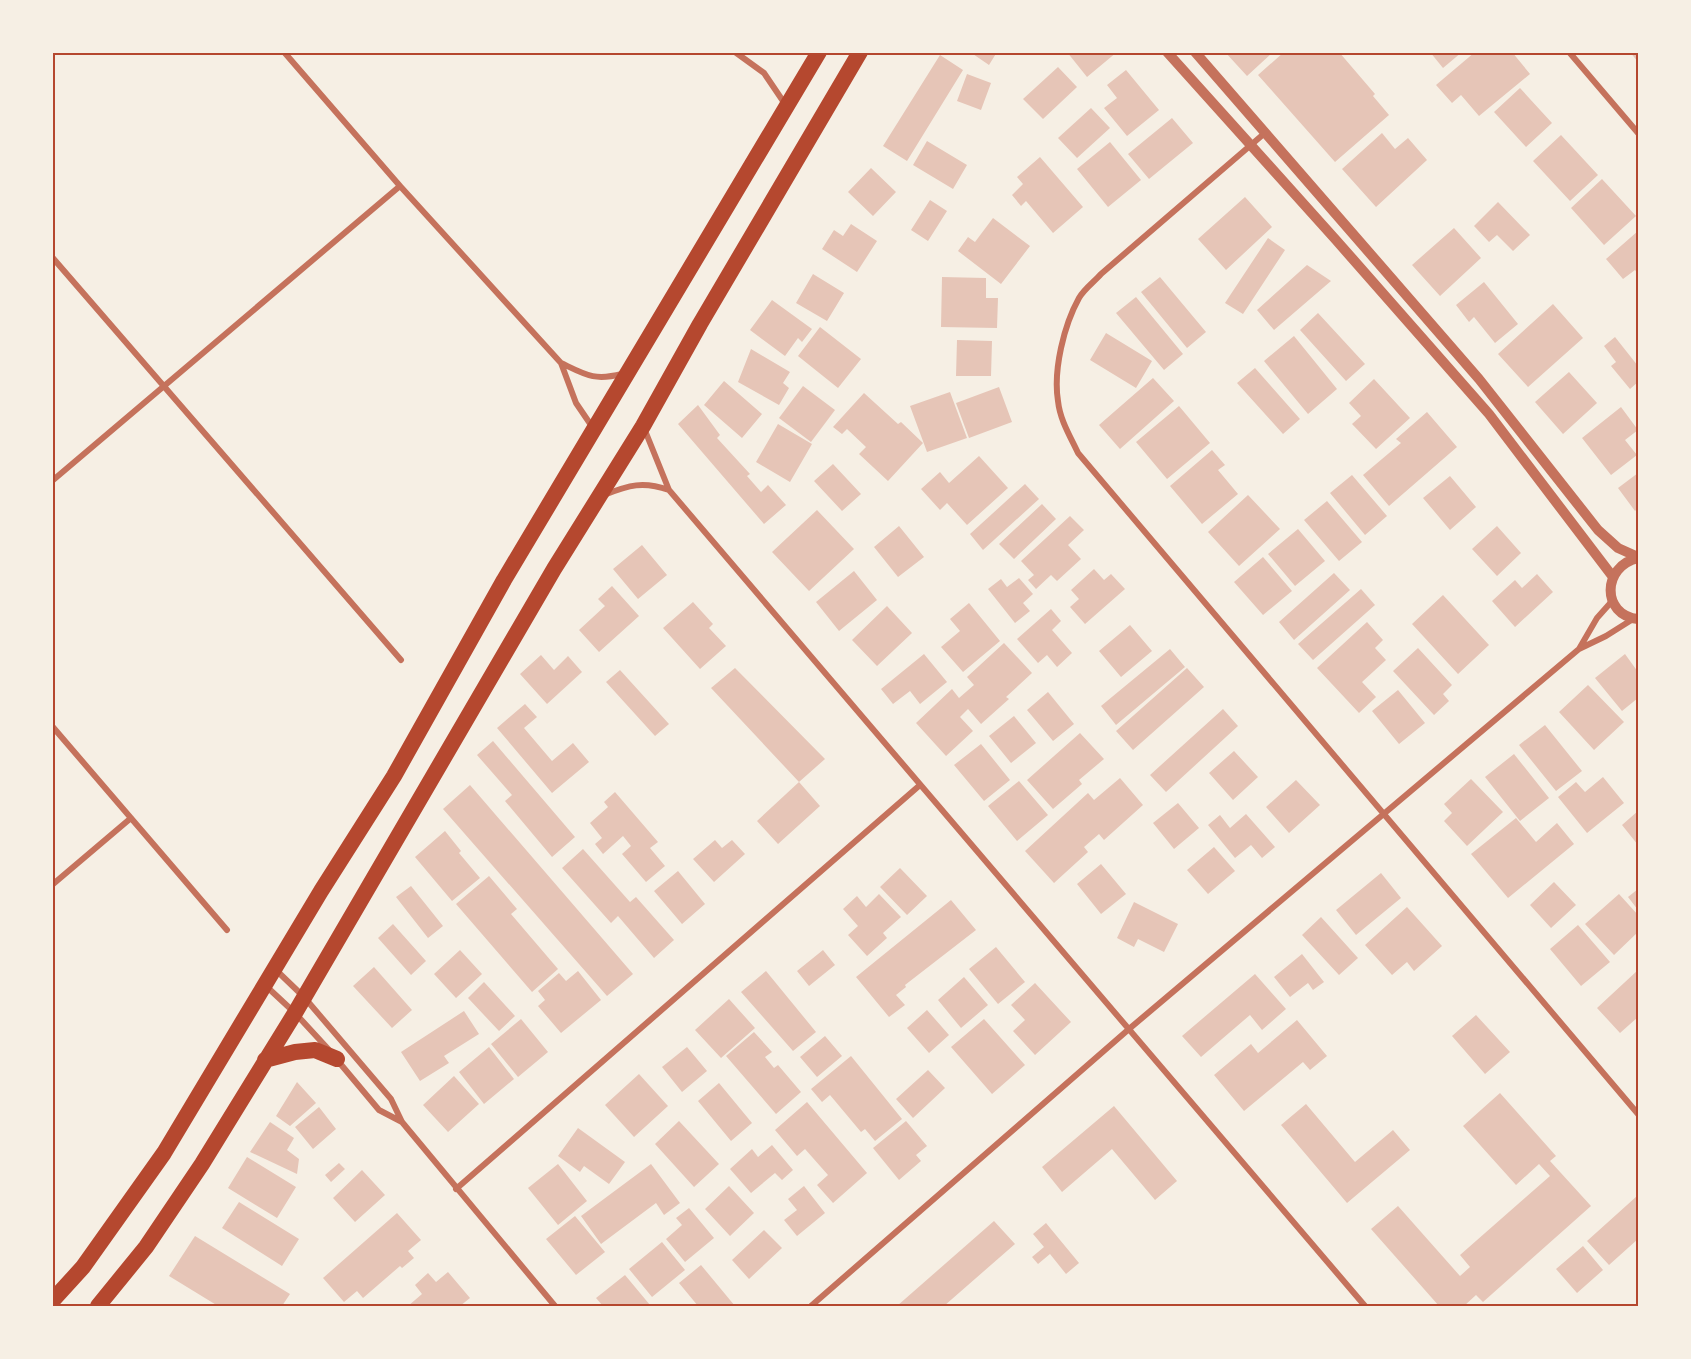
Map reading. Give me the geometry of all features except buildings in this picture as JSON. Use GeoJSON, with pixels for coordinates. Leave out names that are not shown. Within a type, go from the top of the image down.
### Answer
{"type":"FeatureCollection","features":[{"type":"Feature","properties":{"kind":"highway"},"geometry":{"type":"LineString","coordinates":[[52,1301],[82,1268],[164,1153],[321,891],[394,776],[509,571],[630,372],[819,52]]}},
{"type":"Feature","properties":{"kind":"highway"},"geometry":{"type":"LineString","coordinates":[[98,1306],[153,1238],[202,1164],[295,1013],[554,569],[643,426],[700,324],[860,52]]}},
{"type":"Feature","properties":{"kind":"highway"},"geometry":{"type":"LineString","coordinates":[[265,1060],[295,1052],[315,1050],[337,1059]]}},
{"type":"Feature","properties":{"kind":"street"},"geometry":{"type":"LineString","coordinates":[[285,52],[400,186],[561,363],[591,378],[611,377],[630,372]]}},
{"type":"Feature","properties":{"kind":"street"},"geometry":{"type":"LineString","coordinates":[[735,52],[764,73],[787,107]]}},
{"type":"Feature","properties":{"kind":"street"},"geometry":{"type":"LineString","coordinates":[[777,52],[794,52]]}},
{"type":"Feature","properties":{"kind":"street"},"geometry":{"type":"LineString","coordinates":[[1167,52],[1489,414],[1613,577]]}},
{"type":"Feature","properties":{"kind":"street"},"geometry":{"type":"LineString","coordinates":[[1195,52],[1479,379],[1598,530],[1618,548],[1638,558]]}},
{"type":"Feature","properties":{"kind":"street"},"geometry":{"type":"LineString","coordinates":[[1569,52],[1638,133]]}},
{"type":"Feature","properties":{"kind":"street"},"geometry":{"type":"LineString","coordinates":[[1266,132],[1101,274],[1080,296],[1069,319],[1058,371],[1058,401],[1064,426],[1078,453],[1638,1114]]}},
{"type":"Feature","properties":{"kind":"street"},"geometry":{"type":"LineString","coordinates":[[52,481],[400,186]]}},
{"type":"Feature","properties":{"kind":"street"},"geometry":{"type":"LineString","coordinates":[[52,256],[401,660]]}},
{"type":"Feature","properties":{"kind":"street"},"geometry":{"type":"LineString","coordinates":[[561,363],[576,403],[594,429]]}},
{"type":"Feature","properties":{"kind":"street"},"geometry":{"type":"LineString","coordinates":[[643,426],[669,490],[1365,1306]]}},
{"type":"Feature","properties":{"kind":"street"},"geometry":{"type":"LineString","coordinates":[[598,498],[633,484],[654,485],[669,490]]}},
{"type":"Feature","properties":{"kind":"street"},"geometry":{"type":"LineString","coordinates":[[1636,619],[1624,615],[1613,600],[1611,590],[1613,577],[1622,565],[1638,558]]}},
{"type":"Feature","properties":{"kind":"street"},"geometry":{"type":"LineString","coordinates":[[1579,649],[1597,618],[1613,600]]}},
{"type":"Feature","properties":{"kind":"street"},"geometry":{"type":"LineString","coordinates":[[811,1306],[1129,1029],[1579,649],[1636,619]]}},
{"type":"Feature","properties":{"kind":"street"},"geometry":{"type":"LineString","coordinates":[[52,726],[227,930]]}},
{"type":"Feature","properties":{"kind":"street"},"geometry":{"type":"LineString","coordinates":[[456,1189],[920,786]]}},
{"type":"Feature","properties":{"kind":"street"},"geometry":{"type":"LineString","coordinates":[[52,885],[131,818]]}},
{"type":"Feature","properties":{"kind":"street"},"geometry":{"type":"LineString","coordinates":[[275,969],[304,997],[391,1099],[402,1122],[555,1306]]}},
{"type":"Feature","properties":{"kind":"street"},"geometry":{"type":"LineString","coordinates":[[266,986],[295,1013],[337,1059],[379,1110],[402,1122]]}}]}
